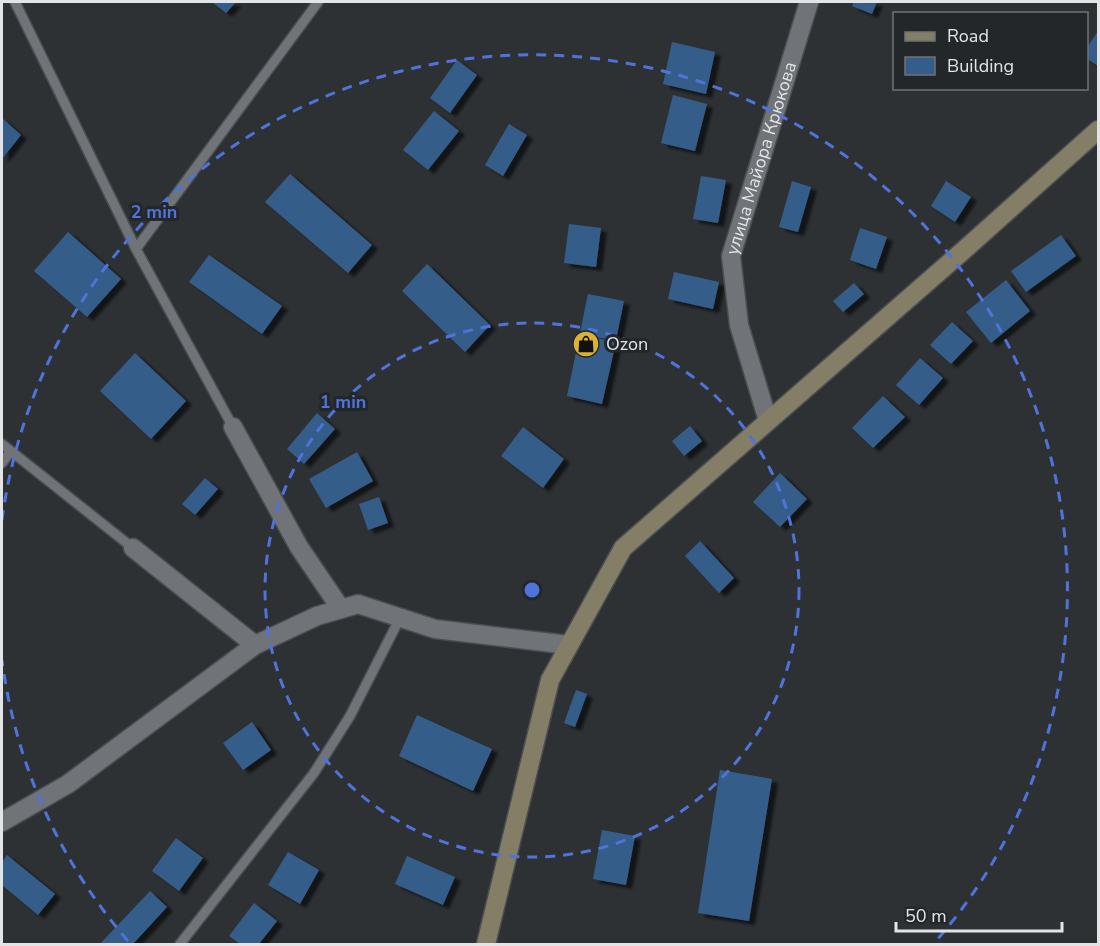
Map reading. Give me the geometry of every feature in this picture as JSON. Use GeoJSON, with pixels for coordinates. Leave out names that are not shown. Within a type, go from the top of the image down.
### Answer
{"type":"FeatureCollection","features":[{"type":"Feature","properties":{"kind":"main road"},"geometry":{"type":"LineString","coordinates":[[486,945],[550,680],[623,548],[1098,130]]}},
{"type":"Feature","properties":{"kind":"street","name":"улица Майора Крюкова"},"geometry":{"type":"LineString","coordinates":[[768,421],[739,325],[731,256],[809,2]]}},
{"type":"Feature","properties":{"kind":"street"},"geometry":{"type":"LineString","coordinates":[[233,427],[299,547],[342,609]]}},
{"type":"Feature","properties":{"kind":"street"},"geometry":{"type":"LineString","coordinates":[[133,548],[255,645]]}},
{"type":"Feature","properties":{"kind":"street"},"geometry":{"type":"LineString","coordinates":[[2,822],[68,784],[255,645],[317,616],[358,604],[435,629],[569,645]]}},
{"type":"Feature","properties":{"kind":"lane"},"geometry":{"type":"LineString","coordinates":[[15,2],[136,249],[233,427]]}},
{"type":"Feature","properties":{"kind":"lane"},"geometry":{"type":"LineString","coordinates":[[136,249],[318,2]]}},
{"type":"Feature","properties":{"kind":"lane"},"geometry":{"type":"LineString","coordinates":[[2,444],[133,548]]}},
{"type":"Feature","properties":{"kind":"lane"},"geometry":{"type":"LineString","coordinates":[[2,463],[11,451]]}},
{"type":"Feature","properties":{"kind":"lane"},"geometry":{"type":"LineString","coordinates":[[180,945],[314,773],[350,716],[400,618]]}},
{"type":"Feature","properties":{"kind":"building"},"geometry":{"type":"Polygon","coordinates":[[[212,2],[236,2],[226,13],[212,2]]]}},
{"type":"Feature","properties":{"kind":"building"},"geometry":{"type":"Polygon","coordinates":[[[854,2],[877,2],[872,14],[852,6],[854,2]]]}},
{"type":"Feature","properties":{"kind":"building"},"geometry":{"type":"Polygon","coordinates":[[[1098,31],[1098,66],[1088,59],[1088,46],[1098,31]]]}},
{"type":"Feature","properties":{"kind":"building"},"geometry":{"type":"Polygon","coordinates":[[[672,42],[715,52],[706,94],[663,84],[672,42]]]}},
{"type":"Feature","properties":{"kind":"building"},"geometry":{"type":"Polygon","coordinates":[[[457,60],[477,75],[450,113],[430,98],[457,60]]]}},
{"type":"Feature","properties":{"kind":"building"},"geometry":{"type":"Polygon","coordinates":[[[673,95],[707,104],[695,151],[661,143],[673,95]]]}},
{"type":"Feature","properties":{"kind":"building"},"geometry":{"type":"Polygon","coordinates":[[[434,111],[459,131],[428,170],[403,150],[434,111]]]}},
{"type":"Feature","properties":{"kind":"building"},"geometry":{"type":"Polygon","coordinates":[[[2,118],[21,135],[2,159],[2,118]]]}},
{"type":"Feature","properties":{"kind":"building"},"geometry":{"type":"Polygon","coordinates":[[[509,124],[527,135],[503,176],[485,165],[509,124]]]}},
{"type":"Feature","properties":{"kind":"building"},"geometry":{"type":"Polygon","coordinates":[[[290,174],[372,245],[348,273],[265,202],[290,174]]]}},
{"type":"Feature","properties":{"kind":"building"},"geometry":{"type":"Polygon","coordinates":[[[701,176],[726,180],[718,223],[693,219],[701,176]]]}},
{"type":"Feature","properties":{"kind":"building"},"geometry":{"type":"Polygon","coordinates":[[[792,181],[811,187],[798,232],[779,227],[792,181]]]}},
{"type":"Feature","properties":{"kind":"building"},"geometry":{"type":"Polygon","coordinates":[[[946,181],[971,197],[955,222],[931,206],[946,181]]]}},
{"type":"Feature","properties":{"kind":"building"},"geometry":{"type":"Polygon","coordinates":[[[569,224],[601,228],[596,267],[564,263],[569,224]]]}},
{"type":"Feature","properties":{"kind":"building"},"geometry":{"type":"Polygon","coordinates":[[[860,228],[887,237],[876,269],[850,260],[860,228]]]}},
{"type":"Feature","properties":{"kind":"building"},"geometry":{"type":"Polygon","coordinates":[[[68,232],[121,279],[87,317],[34,271],[68,232]]]}},
{"type":"Feature","properties":{"kind":"building"},"geometry":{"type":"Polygon","coordinates":[[[1061,235],[1076,256],[1026,292],[1011,271],[1061,235]]]}},
{"type":"Feature","properties":{"kind":"building"},"geometry":{"type":"Polygon","coordinates":[[[209,255],[282,306],[262,334],[189,282],[209,255]]]}},
{"type":"Feature","properties":{"kind":"building"},"geometry":{"type":"Polygon","coordinates":[[[427,264],[490,325],[465,352],[402,291],[427,264]]]}},
{"type":"Feature","properties":{"kind":"building"},"geometry":{"type":"Polygon","coordinates":[[[674,272],[719,282],[713,309],[668,299],[674,272]]]}},
{"type":"Feature","properties":{"kind":"building"},"geometry":{"type":"Polygon","coordinates":[[[1006,280],[1030,311],[991,343],[966,312],[1006,280]]]}},
{"type":"Feature","properties":{"kind":"building"},"geometry":{"type":"Polygon","coordinates":[[[854,283],[864,294],[843,312],[833,301],[854,283]]]}},
{"type":"Feature","properties":{"kind":"building"},"geometry":{"type":"Polygon","coordinates":[[[588,294],[624,301],[616,340],[592,337],[616,342],[602,404],[567,396],[588,294]]]}},
{"type":"Feature","properties":{"kind":"building"},"geometry":{"type":"Polygon","coordinates":[[[952,322],[973,341],[951,364],[930,345],[952,322]]]}},
{"type":"Feature","properties":{"kind":"building"},"geometry":{"type":"Polygon","coordinates":[[[135,353],[186,401],[151,439],[100,391],[135,353]]]}},
{"type":"Feature","properties":{"kind":"building"},"geometry":{"type":"Polygon","coordinates":[[[920,358],[943,378],[919,405],[896,385],[920,358]]]}},
{"type":"Feature","properties":{"kind":"building"},"geometry":{"type":"Polygon","coordinates":[[[883,396],[905,417],[873,448],[852,428],[883,396]]]}},
{"type":"Feature","properties":{"kind":"building"},"geometry":{"type":"Polygon","coordinates":[[[317,413],[335,429],[304,464],[287,449],[317,413]]]}},
{"type":"Feature","properties":{"kind":"building"},"geometry":{"type":"Polygon","coordinates":[[[690,426],[702,441],[684,456],[672,441],[690,426]]]}},
{"type":"Feature","properties":{"kind":"building"},"geometry":{"type":"Polygon","coordinates":[[[523,427],[564,459],[543,488],[501,456],[523,427]]]}},
{"type":"Feature","properties":{"kind":"building"},"geometry":{"type":"Polygon","coordinates":[[[357,452],[373,481],[326,508],[309,479],[357,452]]]}},
{"type":"Feature","properties":{"kind":"building"},"geometry":{"type":"Polygon","coordinates":[[[780,473],[807,499],[780,527],[753,502],[780,473]]]}},
{"type":"Feature","properties":{"kind":"building"},"geometry":{"type":"Polygon","coordinates":[[[205,478],[218,489],[195,515],[182,504],[205,478]]]}},
{"type":"Feature","properties":{"kind":"building"},"geometry":{"type":"Polygon","coordinates":[[[379,497],[388,523],[368,530],[359,504],[379,497]]]}},
{"type":"Feature","properties":{"kind":"building"},"geometry":{"type":"Polygon","coordinates":[[[700,541],[734,578],[719,593],[685,556],[700,541]]]}},
{"type":"Feature","properties":{"kind":"building"},"geometry":{"type":"Polygon","coordinates":[[[576,690],[587,694],[575,727],[564,723],[576,690]]]}},
{"type":"Feature","properties":{"kind":"building"},"geometry":{"type":"Polygon","coordinates":[[[417,715],[492,749],[473,791],[399,756],[417,715]]]}},
{"type":"Feature","properties":{"kind":"building"},"geometry":{"type":"Polygon","coordinates":[[[252,722],[271,750],[243,770],[223,743],[252,722]]]}},
{"type":"Feature","properties":{"kind":"building"},"geometry":{"type":"Polygon","coordinates":[[[720,770],[772,779],[749,921],[698,913],[720,770]]]}},
{"type":"Feature","properties":{"kind":"building"},"geometry":{"type":"Polygon","coordinates":[[[602,830],[635,836],[626,885],[593,879],[602,830]]]}},
{"type":"Feature","properties":{"kind":"building"},"geometry":{"type":"Polygon","coordinates":[[[176,838],[203,858],[179,891],[152,871],[176,838]]]}},
{"type":"Feature","properties":{"kind":"building"},"geometry":{"type":"Polygon","coordinates":[[[288,852],[319,870],[300,904],[268,885],[288,852]]]}},
{"type":"Feature","properties":{"kind":"building"},"geometry":{"type":"Polygon","coordinates":[[[7,855],[55,894],[38,915],[2,885],[2,862],[7,855]]]}},
{"type":"Feature","properties":{"kind":"building"},"geometry":{"type":"Polygon","coordinates":[[[407,856],[455,877],[443,905],[395,884],[407,856]]]}},
{"type":"Feature","properties":{"kind":"building"},"geometry":{"type":"Polygon","coordinates":[[[150,891],[167,907],[133,944],[100,944],[150,891]]]}},
{"type":"Feature","properties":{"kind":"building"},"geometry":{"type":"Polygon","coordinates":[[[254,903],[277,921],[259,944],[240,944],[229,936],[254,903]]]}},
{"type":"Feature","properties":{"kind":"place","name":"Ozon"},"geometry":{"type":"Point","coordinates":[586,344]}}]}
